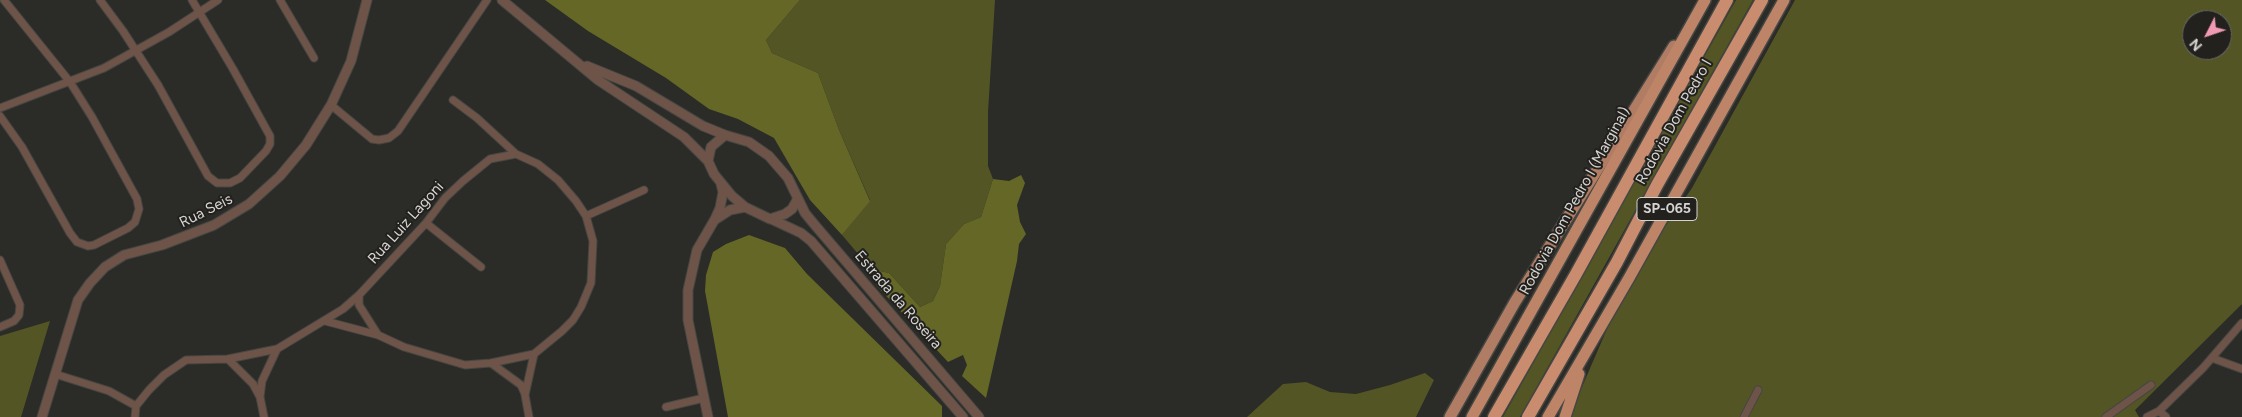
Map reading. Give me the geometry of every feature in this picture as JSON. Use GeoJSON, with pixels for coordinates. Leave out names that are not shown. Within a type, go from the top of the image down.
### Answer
{"type":"FeatureCollection","features":[{"type":"Feature","properties":{"kind":"highway","name":"Rodovia Dom Pedro I (Marginal)"},"geometry":{"type":"LineString","coordinates":[[1472,417],[1704,0]]}},
{"type":"Feature","properties":{"kind":"highway","name":"Rodovia Dom Pedro I"},"geometry":{"type":"LineString","coordinates":[[1494,417],[1576,274],[1727,0]]}},
{"type":"Feature","properties":{"kind":"highway","name":"Rodovia Dom Pedro I"},"geometry":{"type":"LineString","coordinates":[[1528,417],[1617,262],[1762,0]]}},
{"type":"Feature","properties":{"kind":"highway","name":"SP-065"},"geometry":{"type":"LineString","coordinates":[[1548,417],[1629,278],[1784,0]]}},
{"type":"Feature","properties":{"kind":"highway"},"geometry":{"type":"LineString","coordinates":[[1565,417],[1587,356],[1629,278]]}},
{"type":"Feature","properties":{"kind":"main road"},"geometry":{"type":"LineString","coordinates":[[1450,417],[1515,302],[1633,110],[1704,0]]}},
{"type":"Feature","properties":{"kind":"street"},"geometry":{"type":"LineString","coordinates":[[0,116],[22,147],[74,238],[88,246],[101,242],[133,225],[138,218],[137,199],[106,140],[70,82],[4,0]]}},
{"type":"Feature","properties":{"kind":"street"},"geometry":{"type":"LineString","coordinates":[[100,0],[136,51],[172,109],[208,176],[223,184],[230,183],[240,178],[266,151],[270,144],[270,136],[192,0]]}},
{"type":"Feature","properties":{"kind":"street"},"geometry":{"type":"LineString","coordinates":[[0,108],[70,82],[136,51],[201,13],[218,0]]}},
{"type":"Feature","properties":{"kind":"street"},"geometry":{"type":"LineString","coordinates":[[280,0],[314,58]]}},
{"type":"Feature","properties":{"kind":"street","name":"Rua Seis"},"geometry":{"type":"LineString","coordinates":[[42,417],[78,300],[97,275],[124,255],[197,233],[249,204],[293,161],[317,130],[331,105],[351,61],[367,0]]}},
{"type":"Feature","properties":{"kind":"street"},"geometry":{"type":"LineString","coordinates":[[331,105],[372,139],[384,140],[394,135],[487,0]]}},
{"type":"Feature","properties":{"kind":"street","name":"Estrada da Roseira"},"geometry":{"type":"LineString","coordinates":[[502,0],[620,96],[684,137],[708,161],[720,183],[745,207],[801,233],[811,240],[962,417]]}},
{"type":"Feature","properties":{"kind":"street","name":"Estrada da Roseira"},"geometry":{"type":"LineString","coordinates":[[567,53],[596,71],[636,86],[703,126],[749,142],[770,156],[788,178],[798,200],[814,224],[979,417]]}},
{"type":"Feature","properties":{"kind":"street"},"geometry":{"type":"LineString","coordinates":[[325,321],[378,335],[404,347],[466,365],[491,363],[534,354],[572,320],[591,283],[593,241],[586,216],[558,180],[538,164],[516,154],[477,118],[453,100]]}},
{"type":"Feature","properties":{"kind":"street"},"geometry":{"type":"LineString","coordinates":[[708,161],[711,147],[725,135]]}},
{"type":"Feature","properties":{"kind":"street","name":"Rua Luiz Lagoni"},"geometry":{"type":"LineString","coordinates":[[277,350],[325,321],[358,295],[426,223],[445,198],[490,159],[516,154]]}},
{"type":"Feature","properties":{"kind":"street"},"geometry":{"type":"LineString","coordinates":[[708,417],[688,320],[688,290],[696,250],[716,219],[722,200],[720,183]]}},
{"type":"Feature","properties":{"kind":"street"},"geometry":{"type":"LineString","coordinates":[[586,216],[644,190]]}},
{"type":"Feature","properties":{"kind":"street"},"geometry":{"type":"LineString","coordinates":[[770,219],[785,214],[792,209],[798,200]]}},
{"type":"Feature","properties":{"kind":"street"},"geometry":{"type":"LineString","coordinates":[[716,219],[730,210],[745,207]]}},
{"type":"Feature","properties":{"kind":"street"},"geometry":{"type":"LineString","coordinates":[[426,223],[481,267]]}},
{"type":"Feature","properties":{"kind":"street"},"geometry":{"type":"LineString","coordinates":[[0,260],[20,305],[19,314],[14,322],[0,327]]}},
{"type":"Feature","properties":{"kind":"street"},"geometry":{"type":"LineString","coordinates":[[358,295],[359,305],[378,335]]}},
{"type":"Feature","properties":{"kind":"street"},"geometry":{"type":"LineString","coordinates":[[2147,417],[2159,411],[2212,358],[2242,323]]}},
{"type":"Feature","properties":{"kind":"street"},"geometry":{"type":"LineString","coordinates":[[135,417],[136,406],[164,375],[186,360],[228,359],[277,350]]}},
{"type":"Feature","properties":{"kind":"street"},"geometry":{"type":"LineString","coordinates":[[260,397],[262,381],[277,350]]}},
{"type":"Feature","properties":{"kind":"street"},"geometry":{"type":"LineString","coordinates":[[525,395],[534,354]]}},
{"type":"Feature","properties":{"kind":"street"},"geometry":{"type":"LineString","coordinates":[[2212,358],[2242,369]]}},
{"type":"Feature","properties":{"kind":"street"},"geometry":{"type":"LineString","coordinates":[[228,359],[253,384],[260,397],[264,417]]}},
{"type":"Feature","properties":{"kind":"street"},"geometry":{"type":"LineString","coordinates":[[491,363],[521,385],[529,417]]}},
{"type":"Feature","properties":{"kind":"street"},"geometry":{"type":"LineString","coordinates":[[56,374],[109,391],[136,406]]}},
{"type":"Feature","properties":{"kind":"street"},"geometry":{"type":"LineString","coordinates":[[2108,417],[2151,385]]}},
{"type":"Feature","properties":{"kind":"street"},"geometry":{"type":"LineString","coordinates":[[1744,417],[1758,390]]}},
{"type":"Feature","properties":{"kind":"street"},"geometry":{"type":"LineString","coordinates":[[666,407],[704,398]]}},
{"type":"Feature","properties":{"kind":"street"},"geometry":{"type":"LineString","coordinates":[[2159,411],[2166,417]]}},
{"type":"Feature","properties":{"kind":"green space"},"geometry":{"type":"Polygon","coordinates":[[[800,0],[995,0],[988,112],[988,166],[993,179],[981,217],[964,224],[946,244],[940,286],[933,301],[920,307],[889,273],[871,269],[842,235],[870,200],[839,130],[818,73],[772,53],[766,40],[800,0]]]}},
{"type":"Feature","properties":{"kind":"green space"},"geometry":{"type":"Polygon","coordinates":[[[1736,0],[1753,0],[1520,417],[1503,417],[1736,0]]]}},
{"type":"Feature","properties":{"kind":"green space"},"geometry":{"type":"Polygon","coordinates":[[[1795,0],[2242,0],[2242,304],[2135,410],[2139,417],[1569,417],[1629,278],[1692,188],[1795,0]]]}},
{"type":"Feature","properties":{"kind":"green space"},"geometry":{"type":"Polygon","coordinates":[[[50,321],[21,417],[0,417],[0,336],[50,321]]]}},
{"type":"Feature","properties":{"kind":"green space"},"geometry":{"type":"Polygon","coordinates":[[[1425,373],[1434,380],[1416,417],[1247,417],[1283,384],[1306,382],[1330,392],[1356,394],[1425,373]]]}},
{"type":"Feature","properties":{"kind":"shaded area"},"geometry":{"type":"Polygon","coordinates":[[[545,0],[800,0],[766,40],[772,53],[818,73],[839,130],[870,201],[842,235],[810,200],[774,138],[738,119],[709,109],[666,78],[588,31],[545,0]]]}},
{"type":"Feature","properties":{"kind":"shaded area"},"geometry":{"type":"Polygon","coordinates":[[[1021,175],[1025,183],[1017,205],[1020,222],[1026,234],[1019,244],[1017,261],[986,398],[962,376],[967,365],[963,355],[948,362],[877,286],[871,269],[889,273],[920,307],[933,301],[940,286],[946,244],[964,224],[981,217],[993,179],[1009,181],[1021,175]]]}},
{"type":"Feature","properties":{"kind":"shaded area"},"geometry":{"type":"Polygon","coordinates":[[[749,235],[785,248],[807,274],[942,406],[942,417],[728,417],[705,291],[706,275],[713,252],[726,244],[749,235]]]}}]}
